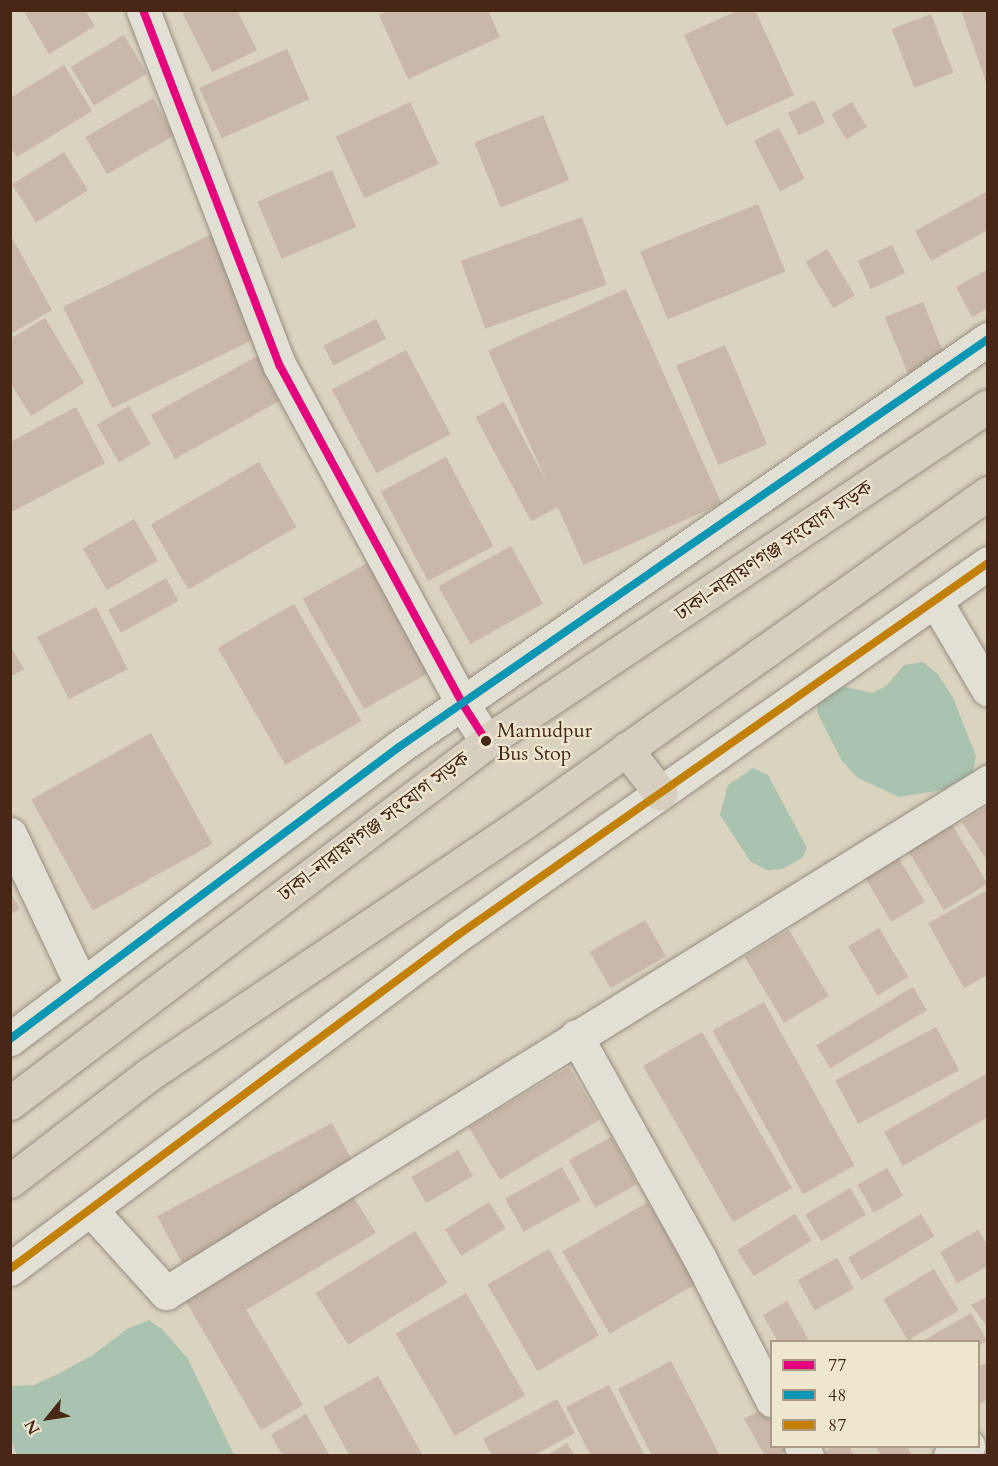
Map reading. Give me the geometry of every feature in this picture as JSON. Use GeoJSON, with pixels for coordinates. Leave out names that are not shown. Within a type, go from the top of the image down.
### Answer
{"type":"FeatureCollection","features":[{"type":"Feature","properties":{"kind":"main road","name":"ঢাকা-নারায়ণগঞ্জ সংযোগ সড়ক"},"geometry":{"type":"LineString","coordinates":[[10,1103],[487,742],[987,406]]}},
{"type":"Feature","properties":{"kind":"main road"},"geometry":{"type":"LineString","coordinates":[[10,1181],[148,1075],[626,749],[987,493]]}},
{"type":"Feature","properties":{"kind":"main road"},"geometry":{"type":"LineString","coordinates":[[626,749],[660,793]]}},
{"type":"Feature","properties":{"kind":"street"},"geometry":{"type":"LineString","coordinates":[[143,10],[280,366],[462,703],[487,742]]}},
{"type":"Feature","properties":{"kind":"street"},"geometry":{"type":"LineString","coordinates":[[10,1039],[462,703],[987,339]]}},
{"type":"Feature","properties":{"kind":"street"},"geometry":{"type":"LineString","coordinates":[[10,1269],[458,935],[987,563]]}},
{"type":"Feature","properties":{"kind":"street"},"geometry":{"type":"LineString","coordinates":[[935,600],[987,690]]}},
{"type":"Feature","properties":{"kind":"street"},"geometry":{"type":"LineString","coordinates":[[90,1209],[166,1293],[987,782]]}},
{"type":"Feature","properties":{"kind":"street"},"geometry":{"type":"LineString","coordinates":[[10,834],[82,986]]}},
{"type":"Feature","properties":{"kind":"street"},"geometry":{"type":"LineString","coordinates":[[576,1036],[699,1257],[770,1398]]}},
{"type":"Feature","properties":{"kind":"street"},"geometry":{"type":"LineString","coordinates":[[950,1455],[964,1448]]}},
{"type":"Feature","properties":{"kind":"shaded area"},"geometry":{"type":"Polygon","coordinates":[[[923,662],[938,674],[953,698],[976,756],[973,772],[943,790],[899,797],[858,778],[842,761],[817,712],[818,698],[835,685],[873,693],[887,685],[904,665],[923,662]]]}},
{"type":"Feature","properties":{"kind":"shaded area"},"geometry":{"type":"Polygon","coordinates":[[[753,768],[768,775],[807,848],[802,858],[782,869],[767,870],[751,862],[720,815],[728,785],[753,768]]]}},
{"type":"Feature","properties":{"kind":"shaded area"},"geometry":{"type":"Polygon","coordinates":[[[149,1320],[162,1329],[188,1359],[234,1455],[17,1455],[11,1440],[11,1386],[34,1385],[56,1375],[93,1355],[127,1329],[149,1320]]]}},
{"type":"Feature","properties":{"kind":"building"},"geometry":{"type":"Polygon","coordinates":[[[23,10],[85,10],[95,26],[49,54],[23,10]]]}},
{"type":"Feature","properties":{"kind":"building"},"geometry":{"type":"Polygon","coordinates":[[[237,10],[257,50],[212,72],[182,12],[237,10]]]}},
{"type":"Feature","properties":{"kind":"building"},"geometry":{"type":"Polygon","coordinates":[[[390,10],[488,10],[500,37],[408,79],[379,15],[390,10]]]}},
{"type":"Feature","properties":{"kind":"building"},"geometry":{"type":"Polygon","coordinates":[[[739,10],[755,10],[794,95],[726,126],[684,35],[739,10]]]}},
{"type":"Feature","properties":{"kind":"building"},"geometry":{"type":"Polygon","coordinates":[[[961,10],[988,10],[988,85],[987,85],[961,10]]]}},
{"type":"Feature","properties":{"kind":"building"},"geometry":{"type":"Polygon","coordinates":[[[931,14],[954,73],[914,88],[892,29],[931,14]]]}},
{"type":"Feature","properties":{"kind":"building"},"geometry":{"type":"Polygon","coordinates":[[[124,35],[147,74],[94,106],[71,67],[124,35]]]}},
{"type":"Feature","properties":{"kind":"building"},"geometry":{"type":"Polygon","coordinates":[[[287,49],[309,99],[222,138],[199,88],[287,49]]]}},
{"type":"Feature","properties":{"kind":"building"},"geometry":{"type":"Polygon","coordinates":[[[64,65],[92,111],[17,157],[10,147],[10,98],[64,65]]]}},
{"type":"Feature","properties":{"kind":"building"},"geometry":{"type":"Polygon","coordinates":[[[153,98],[174,135],[107,174],[85,137],[153,98]]]}},
{"type":"Feature","properties":{"kind":"building"},"geometry":{"type":"Polygon","coordinates":[[[814,100],[825,122],[799,135],[788,113],[814,100]]]}},
{"type":"Feature","properties":{"kind":"building"},"geometry":{"type":"Polygon","coordinates":[[[410,102],[439,164],[364,198],[336,137],[410,102]]]}},
{"type":"Feature","properties":{"kind":"building"},"geometry":{"type":"Polygon","coordinates":[[[852,102],[867,127],[846,139],[831,114],[852,102]]]}},
{"type":"Feature","properties":{"kind":"building"},"geometry":{"type":"Polygon","coordinates":[[[543,115],[569,180],[501,208],[474,143],[543,115]]]}},
{"type":"Feature","properties":{"kind":"building"},"geometry":{"type":"Polygon","coordinates":[[[779,128],[805,179],[780,191],[754,141],[779,128]]]}},
{"type":"Feature","properties":{"kind":"building"},"geometry":{"type":"Polygon","coordinates":[[[64,152],[88,190],[36,222],[12,184],[64,152]]]}},
{"type":"Feature","properties":{"kind":"building"},"geometry":{"type":"Polygon","coordinates":[[[332,170],[356,227],[282,259],[257,202],[332,170]]]}},
{"type":"Feature","properties":{"kind":"building"},"geometry":{"type":"Polygon","coordinates":[[[988,191],[988,230],[931,261],[915,231],[988,191]]]}},
{"type":"Feature","properties":{"kind":"building"},"geometry":{"type":"Polygon","coordinates":[[[758,204],[785,272],[668,319],[640,252],[758,204]]]}},
{"type":"Feature","properties":{"kind":"building"},"geometry":{"type":"Polygon","coordinates":[[[582,217],[607,285],[485,329],[461,261],[582,217]]]}},
{"type":"Feature","properties":{"kind":"building"},"geometry":{"type":"Polygon","coordinates":[[[214,233],[264,335],[113,408],[63,307],[214,233]]]}},
{"type":"Feature","properties":{"kind":"building"},"geometry":{"type":"Polygon","coordinates":[[[10,234],[52,310],[12,333],[10,329],[10,234]]]}},
{"type":"Feature","properties":{"kind":"building"},"geometry":{"type":"Polygon","coordinates":[[[892,245],[905,273],[871,289],[858,261],[892,245]]]}},
{"type":"Feature","properties":{"kind":"building"},"geometry":{"type":"Polygon","coordinates":[[[827,249],[855,295],[833,308],[806,262],[827,249]]]}},
{"type":"Feature","properties":{"kind":"building"},"geometry":{"type":"Polygon","coordinates":[[[988,269],[988,308],[972,317],[956,287],[988,269]]]}},
{"type":"Feature","properties":{"kind":"building"},"geometry":{"type":"Polygon","coordinates":[[[626,289],[722,504],[584,565],[488,350],[626,289]]]}},
{"type":"Feature","properties":{"kind":"building"},"geometry":{"type":"Polygon","coordinates":[[[923,302],[946,359],[908,375],[885,317],[923,302]]]}},
{"type":"Feature","properties":{"kind":"building"},"geometry":{"type":"Polygon","coordinates":[[[45,318],[84,383],[31,416],[10,382],[10,339],[45,318]]]}},
{"type":"Feature","properties":{"kind":"building"},"geometry":{"type":"Polygon","coordinates":[[[376,319],[386,339],[333,365],[323,346],[376,319]]]}},
{"type":"Feature","properties":{"kind":"building"},"geometry":{"type":"Polygon","coordinates":[[[725,345],[767,444],[718,465],[676,366],[725,345]]]}},
{"type":"Feature","properties":{"kind":"building"},"geometry":{"type":"Polygon","coordinates":[[[406,350],[451,434],[376,473],[332,389],[406,350]]]}},
{"type":"Feature","properties":{"kind":"building"},"geometry":{"type":"Polygon","coordinates":[[[261,354],[285,398],[175,459],[151,415],[261,354]]]}},
{"type":"Feature","properties":{"kind":"building"},"geometry":{"type":"Polygon","coordinates":[[[504,402],[559,506],[531,521],[476,417],[504,402]]]}},
{"type":"Feature","properties":{"kind":"building"},"geometry":{"type":"Polygon","coordinates":[[[129,406],[151,444],[119,463],[97,424],[129,406]]]}},
{"type":"Feature","properties":{"kind":"building"},"geometry":{"type":"Polygon","coordinates":[[[76,407],[105,463],[10,513],[10,442],[76,407]]]}},
{"type":"Feature","properties":{"kind":"building"},"geometry":{"type":"Polygon","coordinates":[[[446,457],[493,546],[428,581],[381,492],[446,457]]]}},
{"type":"Feature","properties":{"kind":"building"},"geometry":{"type":"Polygon","coordinates":[[[259,462],[296,527],[188,589],[151,524],[259,462]]]}},
{"type":"Feature","properties":{"kind":"building"},"geometry":{"type":"Polygon","coordinates":[[[134,519],[158,561],[107,590],[83,548],[134,519]]]}},
{"type":"Feature","properties":{"kind":"building"},"geometry":{"type":"Polygon","coordinates":[[[511,546],[543,604],[470,644],[438,586],[511,546]]]}},
{"type":"Feature","properties":{"kind":"building"},"geometry":{"type":"Polygon","coordinates":[[[378,557],[439,667],[364,709],[303,599],[378,557]]]}},
{"type":"Feature","properties":{"kind":"building"},"geometry":{"type":"Polygon","coordinates":[[[166,578],[179,601],[121,633],[108,610],[166,578]]]}},
{"type":"Feature","properties":{"kind":"building"},"geometry":{"type":"Polygon","coordinates":[[[294,604],[362,721],[285,765],[218,648],[294,604]]]}},
{"type":"Feature","properties":{"kind":"building"},"geometry":{"type":"Polygon","coordinates":[[[96,607],[128,669],[69,699],[37,637],[96,607]]]}},
{"type":"Feature","properties":{"kind":"building"},"geometry":{"type":"Polygon","coordinates":[[[10,646],[24,669],[10,677],[10,646]]]}},
{"type":"Feature","properties":{"kind":"building"},"geometry":{"type":"Polygon","coordinates":[[[151,733],[213,844],[93,910],[31,799],[151,733]]]}},
{"type":"Feature","properties":{"kind":"building"},"geometry":{"type":"Polygon","coordinates":[[[988,806],[988,862],[962,822],[988,806]]]}},
{"type":"Feature","properties":{"kind":"building"},"geometry":{"type":"Polygon","coordinates":[[[951,823],[988,884],[944,910],[907,849],[951,823]]]}},
{"type":"Feature","properties":{"kind":"building"},"geometry":{"type":"Polygon","coordinates":[[[895,852],[925,902],[891,922],[862,872],[895,852]]]}},
{"type":"Feature","properties":{"kind":"building"},"geometry":{"type":"Polygon","coordinates":[[[986,891],[988,975],[964,988],[928,923],[986,891]]]}},
{"type":"Feature","properties":{"kind":"building"},"geometry":{"type":"Polygon","coordinates":[[[10,892],[20,909],[10,914],[10,892]]]}},
{"type":"Feature","properties":{"kind":"building"},"geometry":{"type":"Polygon","coordinates":[[[645,920],[666,956],[611,988],[590,952],[645,920]]]}},
{"type":"Feature","properties":{"kind":"building"},"geometry":{"type":"Polygon","coordinates":[[[879,928],[908,977],[877,995],[848,947],[879,928]]]}},
{"type":"Feature","properties":{"kind":"building"},"geometry":{"type":"Polygon","coordinates":[[[789,930],[829,996],[784,1023],[744,957],[789,930]]]}},
{"type":"Feature","properties":{"kind":"building"},"geometry":{"type":"Polygon","coordinates":[[[913,987],[927,1010],[830,1068],[816,1045],[913,987]]]}},
{"type":"Feature","properties":{"kind":"building"},"geometry":{"type":"Polygon","coordinates":[[[764,1002],[855,1166],[803,1194],[712,1031],[764,1002]]]}},
{"type":"Feature","properties":{"kind":"building"},"geometry":{"type":"Polygon","coordinates":[[[936,1027],[959,1070],[858,1124],[835,1081],[936,1027]]]}},
{"type":"Feature","properties":{"kind":"building"},"geometry":{"type":"Polygon","coordinates":[[[702,1032],[792,1188],[733,1222],[643,1066],[702,1032]]]}},
{"type":"Feature","properties":{"kind":"building"},"geometry":{"type":"Polygon","coordinates":[[[569,1067],[600,1119],[500,1180],[469,1127],[569,1067]]]}},
{"type":"Feature","properties":{"kind":"building"},"geometry":{"type":"Polygon","coordinates":[[[988,1073],[988,1117],[903,1166],[884,1132],[988,1073]]]}},
{"type":"Feature","properties":{"kind":"building"},"geometry":{"type":"Polygon","coordinates":[[[332,1123],[357,1170],[182,1263],[157,1216],[332,1123]]]}},
{"type":"Feature","properties":{"kind":"building"},"geometry":{"type":"Polygon","coordinates":[[[611,1137],[637,1184],[595,1208],[569,1160],[611,1137]]]}},
{"type":"Feature","properties":{"kind":"building"},"geometry":{"type":"Polygon","coordinates":[[[458,1150],[473,1176],[426,1203],[411,1177],[458,1150]]]}},
{"type":"Feature","properties":{"kind":"building"},"geometry":{"type":"Polygon","coordinates":[[[562,1167],[580,1200],[524,1232],[505,1199],[562,1167]]]}},
{"type":"Feature","properties":{"kind":"building"},"geometry":{"type":"Polygon","coordinates":[[[887,1168],[903,1196],[874,1213],[858,1185],[887,1168]]]}},
{"type":"Feature","properties":{"kind":"building"},"geometry":{"type":"Polygon","coordinates":[[[850,1188],[866,1215],[821,1241],[805,1215],[850,1188]]]}},
{"type":"Feature","properties":{"kind":"building"},"geometry":{"type":"Polygon","coordinates":[[[352,1195],[376,1233],[246,1310],[303,1405],[261,1430],[182,1295],[352,1195]]]}},
{"type":"Feature","properties":{"kind":"building"},"geometry":{"type":"Polygon","coordinates":[[[489,1202],[505,1228],[461,1256],[445,1230],[489,1202]]]}},
{"type":"Feature","properties":{"kind":"building"},"geometry":{"type":"Polygon","coordinates":[[[648,1202],[696,1284],[610,1334],[562,1252],[648,1202]]]}},
{"type":"Feature","properties":{"kind":"building"},"geometry":{"type":"Polygon","coordinates":[[[795,1214],[811,1240],[754,1276],[737,1250],[795,1214]]]}},
{"type":"Feature","properties":{"kind":"building"},"geometry":{"type":"Polygon","coordinates":[[[921,1214],[934,1236],[862,1280],[848,1258],[921,1214]]]}},
{"type":"Feature","properties":{"kind":"building"},"geometry":{"type":"Polygon","coordinates":[[[978,1230],[988,1246],[988,1266],[957,1283],[940,1252],[978,1230]]]}},
{"type":"Feature","properties":{"kind":"building"},"geometry":{"type":"Polygon","coordinates":[[[415,1231],[447,1283],[348,1345],[316,1293],[415,1231]]]}},
{"type":"Feature","properties":{"kind":"building"},"geometry":{"type":"Polygon","coordinates":[[[549,1249],[599,1336],[538,1371],[488,1284],[549,1249]]]}},
{"type":"Feature","properties":{"kind":"building"},"geometry":{"type":"Polygon","coordinates":[[[837,1258],[854,1289],[815,1310],[798,1280],[837,1258]]]}},
{"type":"Feature","properties":{"kind":"building"},"geometry":{"type":"Polygon","coordinates":[[[934,1269],[959,1310],[908,1340],[883,1299],[934,1269]]]}},
{"type":"Feature","properties":{"kind":"building"},"geometry":{"type":"Polygon","coordinates":[[[466,1293],[525,1395],[455,1436],[396,1334],[466,1293]]]}},
{"type":"Feature","properties":{"kind":"building"},"geometry":{"type":"Polygon","coordinates":[[[988,1296],[988,1327],[971,1305],[988,1296]]]}},
{"type":"Feature","properties":{"kind":"building"},"geometry":{"type":"Polygon","coordinates":[[[787,1301],[809,1340],[777,1340],[763,1315],[787,1301]]]}},
{"type":"Feature","properties":{"kind":"building"},"geometry":{"type":"Polygon","coordinates":[[[971,1313],[987,1341],[980,1345],[980,1340],[924,1340],[971,1313]]]}},
{"type":"Feature","properties":{"kind":"building"},"geometry":{"type":"Polygon","coordinates":[[[671,1361],[720,1456],[652,1456],[618,1389],[671,1361]]]}},
{"type":"Feature","properties":{"kind":"building"},"geometry":{"type":"Polygon","coordinates":[[[988,1362],[988,1399],[980,1404],[980,1366],[988,1362]]]}},
{"type":"Feature","properties":{"kind":"building"},"geometry":{"type":"Polygon","coordinates":[[[378,1376],[423,1456],[350,1456],[323,1407],[378,1376]]]}},
{"type":"Feature","properties":{"kind":"building"},"geometry":{"type":"Polygon","coordinates":[[[609,1385],[645,1456],[591,1456],[566,1407],[609,1385]]]}},
{"type":"Feature","properties":{"kind":"building"},"geometry":{"type":"Polygon","coordinates":[[[557,1399],[575,1433],[533,1456],[492,1456],[483,1439],[557,1399]]]}},
{"type":"Feature","properties":{"kind":"building"},"geometry":{"type":"Polygon","coordinates":[[[767,1406],[770,1411],[770,1448],[790,1448],[778,1456],[765,1456],[744,1419],[767,1406]]]}},
{"type":"Feature","properties":{"kind":"building"},"geometry":{"type":"Polygon","coordinates":[[[306,1414],[330,1456],[283,1456],[271,1435],[306,1414]]]}},
{"type":"Feature","properties":{"kind":"building"},"geometry":{"type":"Polygon","coordinates":[[[567,1443],[575,1456],[546,1456],[567,1443]]]}},
{"type":"Feature","properties":{"kind":"building"},"geometry":{"type":"Polygon","coordinates":[[[830,1448],[850,1448],[854,1456],[822,1456],[830,1448]]]}},
{"type":"Feature","properties":{"kind":"building"},"geometry":{"type":"Polygon","coordinates":[[[877,1448],[908,1448],[912,1456],[881,1456],[877,1448]]]}},
{"type":"Feature","properties":{"kind":"transit line","name":"77"},"geometry":{"type":"LineString","coordinates":[[143,10],[280,366],[462,703],[487,742]]}},
{"type":"Feature","properties":{"kind":"transit line","name":"48"},"geometry":{"type":"LineString","coordinates":[[10,1039],[399,747],[988,339]]}},
{"type":"Feature","properties":{"kind":"transit line","name":"87"},"geometry":{"type":"LineString","coordinates":[[10,1269],[458,935],[988,563]]}},
{"type":"Feature","properties":{"kind":"place","name":"Mamudpur Bus Stop"},"geometry":{"type":"Point","coordinates":[486,741]}}]}
